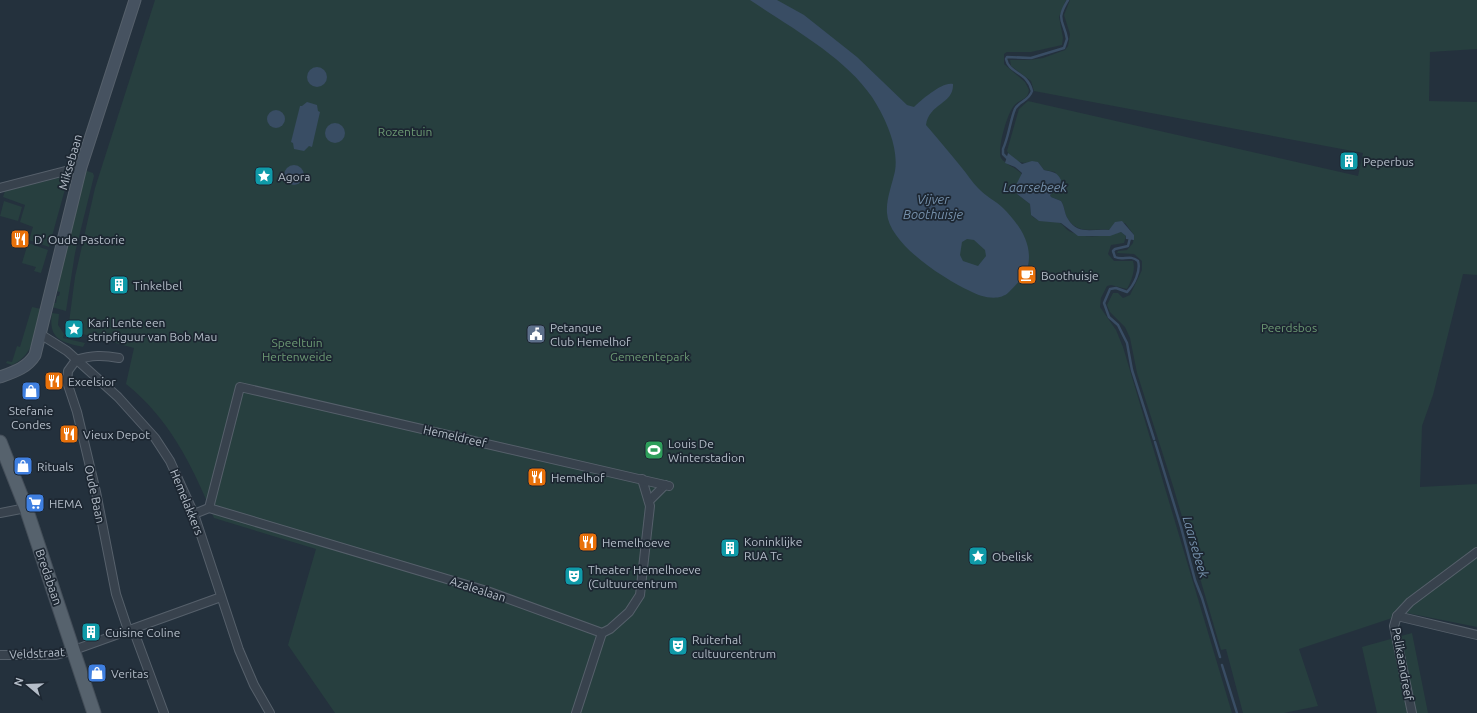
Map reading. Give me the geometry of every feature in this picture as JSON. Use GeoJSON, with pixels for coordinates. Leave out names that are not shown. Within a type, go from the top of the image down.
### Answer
{"type":"FeatureCollection","features":[{"type":"Feature","properties":{"kind":"main road","name":"Miksebaan"},"geometry":{"type":"LineString","coordinates":[[0,377],[23,368],[31,362],[35,355],[81,167],[135,0]]}},
{"type":"Feature","properties":{"kind":"main road","name":"Bredabaan"},"geometry":{"type":"LineString","coordinates":[[0,442],[26,508],[94,713]]}},
{"type":"Feature","properties":{"kind":"street"},"geometry":{"type":"LineString","coordinates":[[0,188],[81,167]]}},
{"type":"Feature","properties":{"kind":"street","name":"Hemelakkers"},"geometry":{"type":"LineString","coordinates":[[40,334],[66,351],[118,397],[155,438],[177,474],[194,514],[221,597],[247,669],[270,713]]}},
{"type":"Feature","properties":{"kind":"street"},"geometry":{"type":"LineString","coordinates":[[76,360],[88,356],[104,355],[119,358]]}},
{"type":"Feature","properties":{"kind":"street","name":"Oude Baan"},"geometry":{"type":"LineString","coordinates":[[76,360],[66,376],[94,486],[116,594],[164,713]]}},
{"type":"Feature","properties":{"kind":"street","name":"Hemeldreef"},"geometry":{"type":"LineString","coordinates":[[209,508],[240,387],[561,459],[667,485],[650,501]]}},
{"type":"Feature","properties":{"kind":"street"},"geometry":{"type":"LineString","coordinates":[[576,713],[602,633],[610,629],[629,612],[640,596],[650,501],[642,480]]}},
{"type":"Feature","properties":{"kind":"street"},"geometry":{"type":"LineString","coordinates":[[0,513],[26,508]]}},
{"type":"Feature","properties":{"kind":"street"},"geometry":{"type":"LineString","coordinates":[[194,514],[209,508]]}},
{"type":"Feature","properties":{"kind":"street","name":"Azalealaan"},"geometry":{"type":"LineString","coordinates":[[209,508],[487,591],[602,633]]}},
{"type":"Feature","properties":{"kind":"street"},"geometry":{"type":"LineString","coordinates":[[1477,552],[1410,602],[1397,616],[1477,635]]}},
{"type":"Feature","properties":{"kind":"street","name":"Veldstraat"},"geometry":{"type":"LineString","coordinates":[[0,654],[56,654],[74,650],[221,597]]}},
{"type":"Feature","properties":{"kind":"street","name":"Pelikaandreef"},"geometry":{"type":"LineString","coordinates":[[1397,616],[1394,626],[1412,713]]}},
{"type":"Feature","properties":{"kind":"green space","name":"Gemeentepark"},"geometry":{"type":"Polygon","coordinates":[[[155,0],[1066,0],[1059,17],[1063,38],[1062,45],[1031,52],[1007,52],[1004,54],[1004,64],[1025,82],[1029,90],[1025,98],[1015,104],[1008,117],[1001,140],[1000,154],[1001,158],[1005,162],[1021,173],[1021,178],[1017,187],[1017,194],[1030,204],[1031,215],[1034,218],[1062,224],[1069,231],[1082,236],[1101,236],[1121,232],[1126,236],[1124,243],[1111,245],[1108,254],[1114,261],[1133,261],[1134,268],[1131,279],[1127,289],[1111,285],[1107,286],[1101,298],[1100,307],[1116,330],[1123,347],[1232,713],[335,713],[288,645],[316,549],[214,518],[189,462],[168,428],[142,398],[126,384],[134,348],[68,330],[75,277],[95,188],[155,0]]]}},
{"type":"Feature","properties":{"kind":"green space","name":"Peerdsbos"},"geometry":{"type":"Polygon","coordinates":[[[1070,0],[1477,0],[1477,49],[1430,52],[1429,101],[1477,102],[1477,275],[1463,274],[1433,395],[1422,426],[1420,487],[1477,484],[1477,627],[1407,613],[1299,649],[1318,706],[1284,713],[1243,713],[1226,649],[1221,650],[1173,486],[1137,373],[1130,338],[1125,327],[1110,312],[1107,305],[1113,293],[1118,293],[1123,298],[1130,295],[1142,270],[1142,261],[1134,254],[1117,253],[1118,251],[1127,250],[1133,243],[1134,235],[1125,223],[1114,225],[1109,230],[1087,230],[1081,229],[1072,224],[1067,217],[1061,201],[1051,197],[1050,195],[1060,186],[1055,172],[1044,170],[1038,162],[1024,163],[1016,161],[1007,151],[1019,109],[1028,101],[1358,176],[1363,153],[1034,91],[1031,81],[1011,66],[1010,60],[1030,60],[1043,58],[1065,50],[1068,46],[1070,34],[1064,15],[1070,0]]]}},
{"type":"Feature","properties":{"kind":"green space"},"geometry":{"type":"Polygon","coordinates":[[[87,171],[93,173],[94,176],[75,253],[66,311],[52,307],[53,303],[56,303],[57,296],[59,296],[60,292],[56,291],[85,172],[87,171]]]}},
{"type":"Feature","properties":{"kind":"green space"},"geometry":{"type":"Polygon","coordinates":[[[63,177],[67,182],[49,247],[29,240],[33,227],[20,222],[25,205],[3,197],[5,191],[63,177]]]}},
{"type":"Feature","properties":{"kind":"green space"},"geometry":{"type":"Polygon","coordinates":[[[4,201],[22,207],[18,221],[0,216],[4,201]]]}},
{"type":"Feature","properties":{"kind":"green space"},"geometry":{"type":"Polygon","coordinates":[[[28,243],[48,250],[41,273],[34,271],[36,267],[22,263],[28,243]]]}},
{"type":"Feature","properties":{"kind":"green space"},"geometry":{"type":"Polygon","coordinates":[[[32,307],[41,309],[30,349],[19,361],[12,365],[6,363],[7,361],[12,362],[17,346],[20,347],[32,307]]]}},
{"type":"Feature","properties":{"kind":"green space"},"geometry":{"type":"Polygon","coordinates":[[[52,313],[59,314],[58,325],[64,334],[63,338],[85,343],[83,347],[62,341],[54,334],[51,322],[52,313]]]}},
{"type":"Feature","properties":{"kind":"green space"},"geometry":{"type":"Polygon","coordinates":[[[1412,633],[1428,713],[1377,713],[1362,647],[1412,633]]]}},
{"type":"Feature","properties":{"kind":"water","name":"Vijver Boothuisje"},"geometry":{"type":"Polygon","coordinates":[[[750,0],[777,0],[804,15],[857,57],[907,105],[914,107],[938,88],[944,85],[953,84],[950,96],[932,112],[926,125],[976,186],[1003,208],[1014,220],[1023,234],[1028,249],[1028,266],[1018,283],[1009,292],[1000,297],[990,298],[970,291],[933,269],[907,248],[897,237],[890,225],[887,213],[888,197],[895,171],[895,152],[890,132],[877,105],[861,82],[832,56],[799,32],[750,0]],[[967,239],[962,242],[960,255],[963,261],[978,266],[986,256],[985,250],[974,240],[967,239]]]}},
{"type":"Feature","properties":{"kind":"water"},"geometry":{"type":"Polygon","coordinates":[[[317,67],[324,70],[327,77],[324,84],[317,87],[310,84],[307,77],[310,70],[317,67]]]}},
{"type":"Feature","properties":{"kind":"water"},"geometry":{"type":"Polygon","coordinates":[[[307,102],[317,105],[318,111],[320,112],[312,147],[309,146],[304,151],[294,149],[293,143],[291,142],[300,106],[307,102]]]}},
{"type":"Feature","properties":{"kind":"water"},"geometry":{"type":"Polygon","coordinates":[[[276,110],[282,113],[285,119],[282,125],[276,128],[270,125],[267,119],[270,113],[276,110]]]}},
{"type":"Feature","properties":{"kind":"water"},"geometry":{"type":"Polygon","coordinates":[[[335,123],[342,126],[345,133],[342,140],[335,143],[328,140],[325,133],[328,126],[335,123]]]}},
{"type":"Feature","properties":{"kind":"water","name":"Laarsebeek"},"geometry":{"type":"Polygon","coordinates":[[[1008,153],[1022,164],[1032,161],[1038,162],[1044,170],[1058,175],[1061,180],[1060,186],[1050,195],[1051,197],[1061,201],[1068,219],[1077,228],[1087,230],[1109,230],[1115,222],[1122,221],[1134,235],[1134,240],[1126,239],[1126,236],[1121,232],[1110,236],[1078,236],[1061,223],[1039,221],[1031,215],[1030,204],[1017,194],[1016,185],[1022,173],[1015,167],[1005,163],[1008,153]]]}},
{"type":"Feature","properties":{"kind":"water"},"geometry":{"type":"Polygon","coordinates":[[[294,165],[301,168],[304,175],[301,182],[294,185],[287,182],[284,175],[287,168],[294,165]]]}},
{"type":"Feature","properties":{"kind":"waterway","name":"Laarsebeek"},"geometry":{"type":"LineString","coordinates":[[1009,160],[1003,154],[1003,149],[1013,114],[1017,106],[1029,97],[1032,91],[1030,84],[1011,68],[1006,59],[1007,57],[1031,58],[1064,48],[1067,39],[1061,17],[1068,0]]}},
{"type":"Feature","properties":{"kind":"waterway","name":"Laarsebeek"},"geometry":{"type":"LineString","coordinates":[[1130,238],[1128,246],[1115,249],[1113,251],[1115,257],[1132,258],[1138,261],[1139,269],[1136,278],[1127,292],[1116,288],[1110,289],[1104,303],[1109,317],[1118,325],[1127,343],[1132,370],[1154,439]]}},
{"type":"Feature","properties":{"kind":"waterway","name":"Laarsebeek"},"geometry":{"type":"LineString","coordinates":[[1155,442],[1181,527],[1195,580],[1220,657]]}},
{"type":"Feature","properties":{"kind":"waterway","name":"Laarsebeek"},"geometry":{"type":"LineString","coordinates":[[1222,665],[1237,713]]}},
{"type":"Feature","properties":{"kind":"place","name":"Peperbus"},"geometry":{"type":"Point","coordinates":[1349,161]}},
{"type":"Feature","properties":{"kind":"place","name":"Agora"},"geometry":{"type":"Point","coordinates":[264,176]}},
{"type":"Feature","properties":{"kind":"place","name":"D' Oude Pastorie"},"geometry":{"type":"Point","coordinates":[20,239]}},
{"type":"Feature","properties":{"kind":"place","name":"Boothuisje"},"geometry":{"type":"Point","coordinates":[1027,275]}},
{"type":"Feature","properties":{"kind":"place","name":"Tinkelbel"},"geometry":{"type":"Point","coordinates":[119,285]}},
{"type":"Feature","properties":{"kind":"place","name":"Kari Lente een stripfiguur van Bob Mau"},"geometry":{"type":"Point","coordinates":[74,329]}},
{"type":"Feature","properties":{"kind":"place","name":"Petanque Club Hemelhof"},"geometry":{"type":"Point","coordinates":[536,334]}},
{"type":"Feature","properties":{"kind":"place","name":"Excelsior"},"geometry":{"type":"Point","coordinates":[54,381]}},
{"type":"Feature","properties":{"kind":"place","name":"Stefanie Condes"},"geometry":{"type":"Point","coordinates":[31,391]}},
{"type":"Feature","properties":{"kind":"place","name":"Vieux Depot"},"geometry":{"type":"Point","coordinates":[69,434]}},
{"type":"Feature","properties":{"kind":"place","name":"Louis De Winterstadion"},"geometry":{"type":"Point","coordinates":[654,450]}},
{"type":"Feature","properties":{"kind":"place","name":"Rituals"},"geometry":{"type":"Point","coordinates":[23,466]}},
{"type":"Feature","properties":{"kind":"place","name":"Hemelhof"},"geometry":{"type":"Point","coordinates":[537,477]}},
{"type":"Feature","properties":{"kind":"place","name":"HEMA"},"geometry":{"type":"Point","coordinates":[35,503]}},
{"type":"Feature","properties":{"kind":"place","name":"Hemelhoeve"},"geometry":{"type":"Point","coordinates":[588,542]}},
{"type":"Feature","properties":{"kind":"place","name":"Koninklijke RUA Tc"},"geometry":{"type":"Point","coordinates":[730,548]}},
{"type":"Feature","properties":{"kind":"place","name":"Obelisk"},"geometry":{"type":"Point","coordinates":[978,556]}},
{"type":"Feature","properties":{"kind":"place","name":"Theater Hemelhoeve (Cultuurcentrum"},"geometry":{"type":"Point","coordinates":[574,576]}},
{"type":"Feature","properties":{"kind":"place","name":"Cuisine Coline"},"geometry":{"type":"Point","coordinates":[91,632]}},
{"type":"Feature","properties":{"kind":"place","name":"Ruiterhal cultuurcentrum"},"geometry":{"type":"Point","coordinates":[678,646]}},
{"type":"Feature","properties":{"kind":"place","name":"Veritas"},"geometry":{"type":"Point","coordinates":[97,673]}},
{"type":"Feature","properties":{"kind":"park label","name":"Rozentuin"},"geometry":{"type":"Point","coordinates":[405,131]}},
{"type":"Feature","properties":{"kind":"park label","name":"Speeltuin Hertenweide"},"geometry":{"type":"Point","coordinates":[297,349]}}]}
